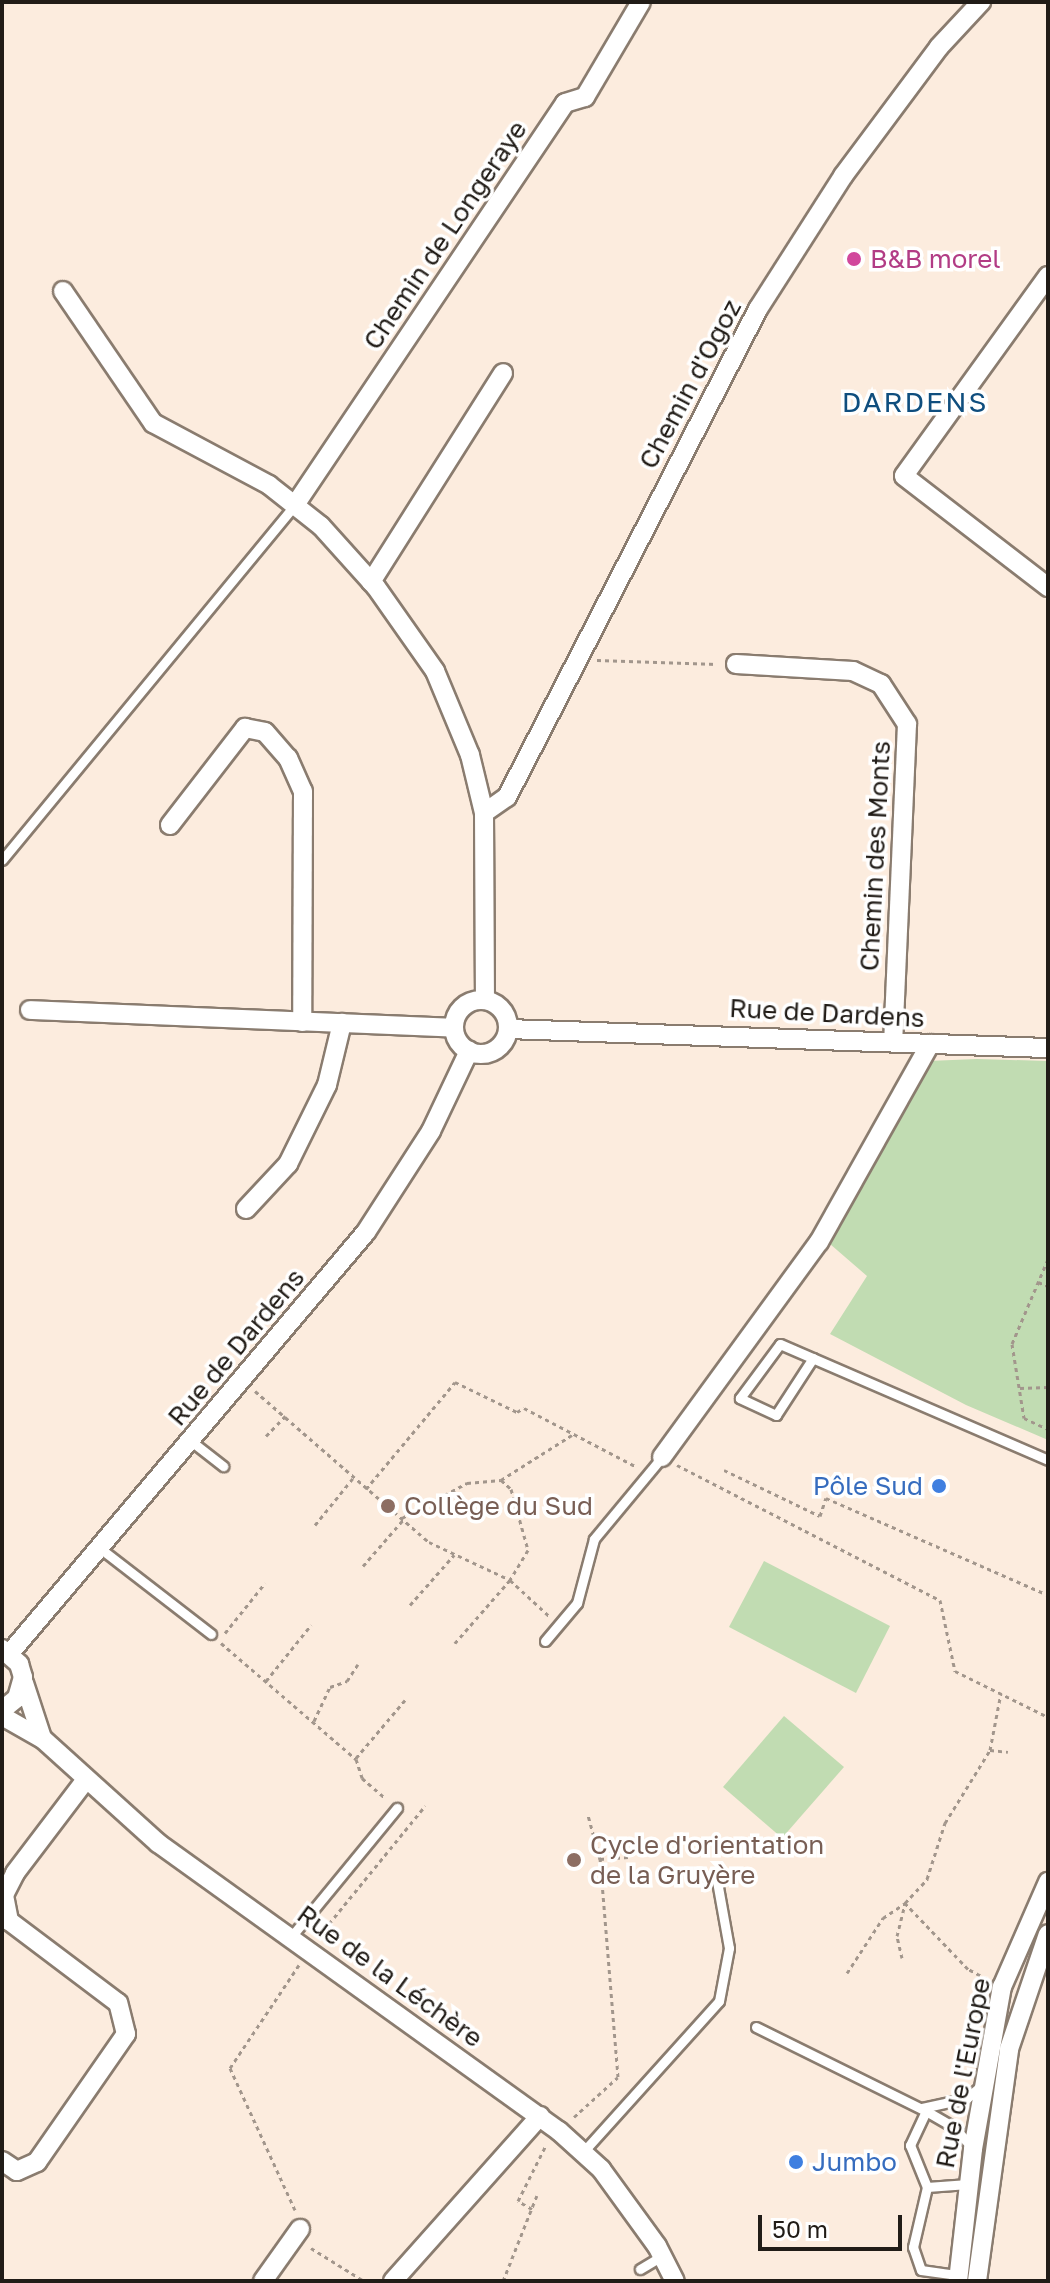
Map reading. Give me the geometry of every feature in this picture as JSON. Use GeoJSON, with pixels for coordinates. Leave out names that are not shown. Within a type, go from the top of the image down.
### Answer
{"type":"FeatureCollection","features":[{"type":"Feature","properties":{"kind":"street","name":"Chemin de Longeraye"},"geometry":{"type":"LineString","coordinates":[[295,505],[565,103],[585,97],[641,2]]}},
{"type":"Feature","properties":{"kind":"street","name":"Chemin d'Ogoz"},"geometry":{"type":"LineString","coordinates":[[484,813],[507,797],[758,309],[843,176],[939,47],[981,2]]}},
{"type":"Feature","properties":{"kind":"street"},"geometry":{"type":"LineString","coordinates":[[1048,276],[904,476],[971,523],[1048,587]]}},
{"type":"Feature","properties":{"kind":"street"},"geometry":{"type":"LineString","coordinates":[[63,291],[153,423],[269,485],[321,526],[371,582],[435,671],[470,755],[484,813],[485,1000]]}},
{"type":"Feature","properties":{"kind":"street"},"geometry":{"type":"LineString","coordinates":[[371,582],[503,373]]}},
{"type":"Feature","properties":{"kind":"street","name":"Chemin des Monts"},"geometry":{"type":"LineString","coordinates":[[736,664],[853,671],[881,684],[907,724],[893,1042]]}},
{"type":"Feature","properties":{"kind":"street"},"geometry":{"type":"LineString","coordinates":[[170,825],[245,728],[265,732],[288,758],[303,791],[302,1022]]}},
{"type":"Feature","properties":{"kind":"street"},"geometry":{"type":"LineString","coordinates":[[485,1000],[502,1010],[508,1029],[495,1050],[469,1051],[454,1028],[463,1007],[485,1000]]}},
{"type":"Feature","properties":{"kind":"street"},"geometry":{"type":"LineString","coordinates":[[30,1010],[454,1028]]}},
{"type":"Feature","properties":{"kind":"street"},"geometry":{"type":"LineString","coordinates":[[246,1209],[288,1164],[327,1085],[342,1023]]}},
{"type":"Feature","properties":{"kind":"street","name":"Rue de Dardens"},"geometry":{"type":"LineString","coordinates":[[508,1029],[1048,1048]]}},
{"type":"Feature","properties":{"kind":"street"},"geometry":{"type":"LineString","coordinates":[[662,1457],[819,1242],[930,1044]]}},
{"type":"Feature","properties":{"kind":"street","name":"Rue de Dardens"},"geometry":{"type":"LineString","coordinates":[[6,1651],[101,1549],[366,1232],[431,1131],[469,1051]]}},
{"type":"Feature","properties":{"kind":"street","name":"Rue de la Léchère"},"geometry":{"type":"LineString","coordinates":[[6,1651],[23,1677],[44,1740]]}},
{"type":"Feature","properties":{"kind":"street"},"geometry":{"type":"LineString","coordinates":[[2,1710],[17,1698],[23,1677]]}},
{"type":"Feature","properties":{"kind":"street","name":"Rue de la Léchère"},"geometry":{"type":"LineString","coordinates":[[2,1716],[44,1740],[84,1782],[158,1843],[559,2131],[583,2152],[627,2203],[675,2281]]}},
{"type":"Feature","properties":{"kind":"street"},"geometry":{"type":"LineString","coordinates":[[2,2161],[17,2171],[37,2162],[126,2034],[118,2003],[9,1921],[4,1895],[15,1873],[84,1782]]}},
{"type":"Feature","properties":{"kind":"street","name":"Rue de l'Europe"},"geometry":{"type":"LineString","coordinates":[[958,2278],[973,2149],[1002,1987],[1048,1882]]}},
{"type":"Feature","properties":{"kind":"street","name":"Rue de l'Europe"},"geometry":{"type":"LineString","coordinates":[[977,2281],[1009,2049],[1048,1934]]}},
{"type":"Feature","properties":{"kind":"street"},"geometry":{"type":"LineString","coordinates":[[393,2281],[540,2116]]}},
{"type":"Feature","properties":{"kind":"street"},"geometry":{"type":"LineString","coordinates":[[263,2281],[297,2234]]}},
{"type":"Feature","properties":{"kind":"lane"},"geometry":{"type":"LineString","coordinates":[[2,860],[295,505]]}},
{"type":"Feature","properties":{"kind":"lane"},"geometry":{"type":"LineString","coordinates":[[813,1358],[776,1415],[740,1398],[780,1344],[813,1358],[1048,1460]]}},
{"type":"Feature","properties":{"kind":"lane"},"geometry":{"type":"LineString","coordinates":[[191,1441],[223,1466]]}},
{"type":"Feature","properties":{"kind":"lane"},"geometry":{"type":"LineString","coordinates":[[545,1641],[577,1603],[594,1539],[662,1457]]}},
{"type":"Feature","properties":{"kind":"lane"},"geometry":{"type":"LineString","coordinates":[[101,1549],[215,1638]]}},
{"type":"Feature","properties":{"kind":"lane"},"geometry":{"type":"LineString","coordinates":[[291,1937],[397,1808]]}},
{"type":"Feature","properties":{"kind":"lane"},"geometry":{"type":"LineString","coordinates":[[583,2152],[719,2001],[729,1948],[717,1881]]}},
{"type":"Feature","properties":{"kind":"lane"},"geometry":{"type":"LineString","coordinates":[[756,2027],[924,2109],[954,2127],[973,2149]]}},
{"type":"Feature","properties":{"kind":"lane"},"geometry":{"type":"LineString","coordinates":[[924,2109],[967,2098],[983,2084]]}},
{"type":"Feature","properties":{"kind":"lane"},"geometry":{"type":"LineString","coordinates":[[924,2109],[910,2145],[927,2187],[913,2247],[921,2270],[958,2278]]}},
{"type":"Feature","properties":{"kind":"lane"},"geometry":{"type":"LineString","coordinates":[[927,2187],[968,2184]]}},
{"type":"Feature","properties":{"kind":"lane"},"geometry":{"type":"LineString","coordinates":[[640,2269],[662,2256]]}},
{"type":"Feature","properties":{"kind":"path"},"geometry":{"type":"LineString","coordinates":[[577,660],[736,664]]}},
{"type":"Feature","properties":{"kind":"path"},"geometry":{"type":"LineString","coordinates":[[1048,1259],[1012,1344],[1024,1418],[1048,1429]]}},
{"type":"Feature","properties":{"kind":"path"},"geometry":{"type":"LineString","coordinates":[[1038,1282],[1048,1286]]}},
{"type":"Feature","properties":{"kind":"path"},"geometry":{"type":"LineString","coordinates":[[365,1489],[455,1382],[517,1412],[524,1408],[649,1473]]}},
{"type":"Feature","properties":{"kind":"path"},"geometry":{"type":"LineString","coordinates":[[1018,1388],[1048,1387]]}},
{"type":"Feature","properties":{"kind":"path"},"geometry":{"type":"LineString","coordinates":[[252,1389],[429,1542],[510,1580],[559,1625]]}},
{"type":"Feature","properties":{"kind":"path"},"geometry":{"type":"LineString","coordinates":[[266,1436],[285,1416]]}},
{"type":"Feature","properties":{"kind":"path"},"geometry":{"type":"LineString","coordinates":[[363,1566],[402,1519],[467,1483],[501,1480],[573,1435]]}},
{"type":"Feature","properties":{"kind":"path"},"geometry":{"type":"LineString","coordinates":[[662,1457],[940,1600],[955,1671],[1048,1717]]}},
{"type":"Feature","properties":{"kind":"path"},"geometry":{"type":"LineString","coordinates":[[724,1470],[820,1516],[826,1498],[1048,1595]]}},
{"type":"Feature","properties":{"kind":"path"},"geometry":{"type":"LineString","coordinates":[[315,1525],[354,1477]]}},
{"type":"Feature","properties":{"kind":"path"},"geometry":{"type":"LineString","coordinates":[[455,1643],[510,1580],[528,1550],[511,1489],[501,1480]]}},
{"type":"Feature","properties":{"kind":"path"},"geometry":{"type":"LineString","coordinates":[[410,1605],[454,1555]]}},
{"type":"Feature","properties":{"kind":"path"},"geometry":{"type":"LineString","coordinates":[[265,1583],[215,1638],[356,1759],[362,1778],[397,1808]]}},
{"type":"Feature","properties":{"kind":"path"},"geometry":{"type":"LineString","coordinates":[[265,1682],[311,1625]]}},
{"type":"Feature","properties":{"kind":"path"},"geometry":{"type":"LineString","coordinates":[[314,1722],[330,1687],[347,1681],[358,1664]]}},
{"type":"Feature","properties":{"kind":"path"},"geometry":{"type":"LineString","coordinates":[[847,1973],[883,1918],[905,1903],[927,1879],[945,1823],[990,1750],[1001,1693]]}},
{"type":"Feature","properties":{"kind":"path"},"geometry":{"type":"LineString","coordinates":[[356,1759],[405,1700]]}},
{"type":"Feature","properties":{"kind":"path"},"geometry":{"type":"LineString","coordinates":[[990,1750],[1008,1752]]}},
{"type":"Feature","properties":{"kind":"path"},"geometry":{"type":"LineString","coordinates":[[317,1939],[425,1806]]}},
{"type":"Feature","properties":{"kind":"path"},"geometry":{"type":"LineString","coordinates":[[532,2209],[518,2201],[541,2150],[618,2077],[600,1859],[588,1815]]}},
{"type":"Feature","properties":{"kind":"path"},"geometry":{"type":"LineString","coordinates":[[600,1859],[632,1857]]}},
{"type":"Feature","properties":{"kind":"path"},"geometry":{"type":"LineString","coordinates":[[902,1958],[897,1936],[905,1903]]}},
{"type":"Feature","properties":{"kind":"path"},"geometry":{"type":"LineString","coordinates":[[905,1903],[968,1969],[1002,1987]]}},
{"type":"Feature","properties":{"kind":"path"},"geometry":{"type":"LineString","coordinates":[[299,1964],[230,2068],[288,2189],[297,2234],[364,2281]]}},
{"type":"Feature","properties":{"kind":"path"},"geometry":{"type":"LineString","coordinates":[[503,2281],[537,2195]]}},
{"type":"Feature","properties":{"kind":"green space"},"geometry":{"type":"Polygon","coordinates":[[[928,1061],[1048,1061],[1048,1440],[966,1405],[830,1334],[867,1276],[830,1244],[928,1061]]]}},
{"type":"Feature","properties":{"kind":"green space"},"geometry":{"type":"Polygon","coordinates":[[[764,1561],[890,1626],[856,1693],[729,1627],[764,1561]]]}},
{"type":"Feature","properties":{"kind":"green space"},"geometry":{"type":"Polygon","coordinates":[[[784,1716],[844,1767],[782,1838],[723,1787],[784,1716]]]}},
{"type":"Feature","properties":{"kind":"place","name":"B&B morel"},"geometry":{"type":"Point","coordinates":[854,259]}},
{"type":"Feature","properties":{"kind":"place","name":"Pôle Sud"},"geometry":{"type":"Point","coordinates":[939,1486]}},
{"type":"Feature","properties":{"kind":"place","name":"Collège du Sud"},"geometry":{"type":"Point","coordinates":[388,1506]}},
{"type":"Feature","properties":{"kind":"place","name":"Cycle d'orientation de la Gruyère"},"geometry":{"type":"Point","coordinates":[574,1860]}},
{"type":"Feature","properties":{"kind":"place","name":"Jumbo"},"geometry":{"type":"Point","coordinates":[796,2162]}},
{"type":"Feature","properties":{"kind":"district","name":"DARDENS"},"geometry":{"type":"Point","coordinates":[915,402]}}]}
